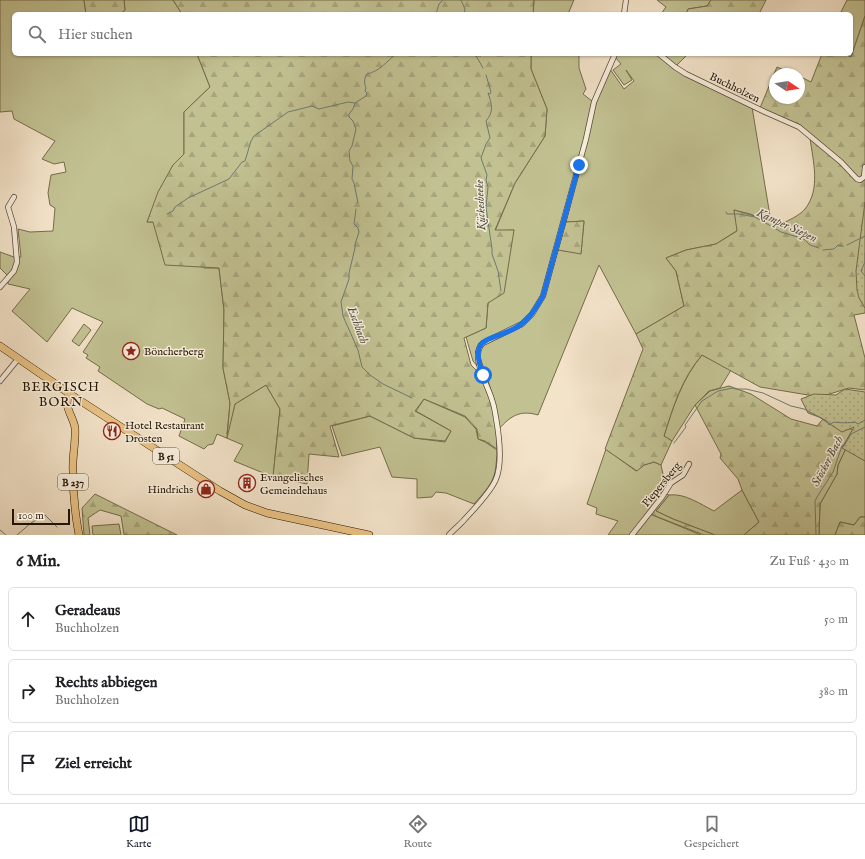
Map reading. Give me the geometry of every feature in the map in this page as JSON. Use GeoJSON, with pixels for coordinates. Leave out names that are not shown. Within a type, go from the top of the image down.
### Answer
{"type":"FeatureCollection","features":[{"type":"Feature","properties":{"kind":"main road","name":"B 51"},"geometry":{"type":"LineString","coordinates":[[0,346],[70,394],[220,491],[245,505],[276,515],[369,535]]}},
{"type":"Feature","properties":{"kind":"main road","name":"B 237"},"geometry":{"type":"LineString","coordinates":[[70,394],[66,406],[75,429],[73,470],[75,506],[79,535]]}},
{"type":"Feature","properties":{"kind":"street"},"geometry":{"type":"LineString","coordinates":[[624,12],[626,0]]}},
{"type":"Feature","properties":{"kind":"street"},"geometry":{"type":"LineString","coordinates":[[449,535],[467,517],[488,492],[498,474],[499,458],[497,425],[492,400],[477,355],[480,346],[486,341],[522,324],[532,314],[543,296],[586,139],[594,102],[614,56]]}},
{"type":"Feature","properties":{"kind":"street","name":"Buchholzen"},"geometry":{"type":"LineString","coordinates":[[661,56],[686,74],[799,127],[841,162],[859,180],[864,176],[865,167]]}},
{"type":"Feature","properties":{"kind":"street"},"geometry":{"type":"LineString","coordinates":[[0,287],[11,275],[17,265],[18,257],[14,227],[8,207],[10,201],[14,197]]}},
{"type":"Feature","properties":{"kind":"street"},"geometry":{"type":"LineString","coordinates":[[0,381],[18,359]]}},
{"type":"Feature","properties":{"kind":"street","name":"Piepersberg"},"geometry":{"type":"LineString","coordinates":[[632,535],[662,497],[671,483],[683,474],[689,464]]}},
{"type":"Feature","properties":{"kind":"green space"},"geometry":{"type":"Polygon","coordinates":[[[0,0],[84,0],[86,12],[12,12],[12,56],[198,56],[210,87],[184,112],[184,154],[173,165],[147,222],[153,222],[195,266],[204,268],[219,268],[224,310],[223,368],[230,403],[227,434],[235,404],[266,385],[280,409],[273,477],[234,461],[243,445],[217,434],[213,444],[208,445],[204,449],[179,436],[185,419],[162,408],[159,409],[147,404],[98,371],[100,367],[86,358],[88,355],[83,352],[103,322],[72,308],[47,342],[12,311],[30,289],[8,284],[8,276],[0,268],[0,252],[14,257],[21,257],[18,229],[30,232],[53,231],[55,208],[50,205],[48,193],[51,175],[66,172],[64,162],[54,164],[42,159],[55,141],[14,119],[12,111],[0,112],[0,0]]]}},
{"type":"Feature","properties":{"kind":"green space"},"geometry":{"type":"Polygon","coordinates":[[[84,0],[124,0],[125,10],[122,12],[86,12],[84,0]]]}},
{"type":"Feature","properties":{"kind":"green space"},"geometry":{"type":"Polygon","coordinates":[[[124,0],[173,0],[181,12],[122,12],[125,10],[124,0]]]}},
{"type":"Feature","properties":{"kind":"green space"},"geometry":{"type":"Polygon","coordinates":[[[173,0],[534,0],[533,12],[181,12],[173,0]]]}},
{"type":"Feature","properties":{"kind":"green space"},"geometry":{"type":"Polygon","coordinates":[[[534,0],[574,0],[569,12],[533,12],[534,0]]]}},
{"type":"Feature","properties":{"kind":"green space"},"geometry":{"type":"Polygon","coordinates":[[[657,0],[711,0],[707,6],[688,9],[687,12],[662,12],[666,7],[657,0]]]}},
{"type":"Feature","properties":{"kind":"green space"},"geometry":{"type":"Polygon","coordinates":[[[711,0],[766,0],[760,12],[687,12],[688,9],[707,6],[711,0]]]}},
{"type":"Feature","properties":{"kind":"green space"},"geometry":{"type":"Polygon","coordinates":[[[847,0],[865,0],[865,16],[853,51],[853,12],[841,12],[847,0]]]}},
{"type":"Feature","properties":{"kind":"green space"},"geometry":{"type":"Polygon","coordinates":[[[865,16],[865,313],[854,315],[865,358],[865,390],[849,388],[820,397],[760,387],[702,355],[689,373],[675,404],[664,436],[672,441],[661,465],[654,462],[644,465],[637,471],[605,449],[643,349],[636,334],[684,306],[676,271],[666,258],[686,250],[716,244],[737,231],[734,210],[781,224],[797,216],[805,209],[813,193],[815,175],[810,138],[812,136],[760,108],[769,86],[769,104],[805,104],[805,79],[811,82],[821,56],[853,56],[853,51],[865,16]]]}},
{"type":"Feature","properties":{"kind":"green space"},"geometry":{"type":"Polygon","coordinates":[[[198,56],[531,56],[531,69],[547,109],[545,136],[515,183],[495,230],[514,230],[504,293],[488,303],[486,328],[464,338],[471,365],[481,375],[491,399],[496,426],[497,449],[485,441],[478,439],[477,429],[465,416],[424,399],[415,411],[451,431],[445,441],[414,438],[370,416],[330,426],[339,457],[309,454],[307,484],[273,477],[280,409],[266,385],[235,404],[227,438],[230,403],[223,368],[224,310],[219,268],[165,265],[153,222],[147,222],[158,192],[173,165],[184,154],[184,112],[210,87],[198,56]]]}},
{"type":"Feature","properties":{"kind":"green space"},"geometry":{"type":"Polygon","coordinates":[[[531,56],[579,56],[579,68],[586,89],[583,94],[592,101],[586,132],[542,296],[530,315],[520,323],[479,343],[476,351],[478,367],[473,361],[466,337],[486,328],[488,303],[514,230],[495,231],[515,183],[545,136],[547,109],[531,69],[531,56]]]}},
{"type":"Feature","properties":{"kind":"green space"},"geometry":{"type":"Polygon","coordinates":[[[660,56],[666,61],[752,107],[771,222],[734,210],[738,230],[716,244],[686,250],[666,258],[676,271],[684,306],[636,334],[599,265],[538,415],[526,413],[517,415],[508,420],[499,429],[494,399],[480,357],[480,349],[485,344],[519,328],[526,323],[544,297],[558,250],[581,253],[584,221],[566,222],[594,108],[610,69],[624,89],[634,81],[626,70],[632,80],[624,85],[613,70],[621,64],[615,57],[660,56]]]}},
{"type":"Feature","properties":{"kind":"green space"},"geometry":{"type":"Polygon","coordinates":[[[663,56],[686,56],[675,67],[663,56]]]}},
{"type":"Feature","properties":{"kind":"green space"},"geometry":{"type":"Polygon","coordinates":[[[865,202],[865,308],[859,298],[857,290],[856,271],[865,202]]]}},
{"type":"Feature","properties":{"kind":"green space"},"geometry":{"type":"Polygon","coordinates":[[[584,221],[581,254],[558,250],[566,222],[584,221]]]}},
{"type":"Feature","properties":{"kind":"green space"},"geometry":{"type":"Polygon","coordinates":[[[84,324],[91,330],[79,346],[72,341],[84,324]]]}},
{"type":"Feature","properties":{"kind":"green space"},"geometry":{"type":"Polygon","coordinates":[[[702,355],[731,370],[720,388],[709,391],[695,405],[672,441],[664,436],[671,414],[689,374],[702,355]]]}},
{"type":"Feature","properties":{"kind":"green space"},"geometry":{"type":"Polygon","coordinates":[[[729,386],[751,394],[791,419],[817,426],[823,419],[841,427],[860,431],[848,444],[838,465],[837,474],[820,504],[819,535],[744,535],[759,522],[742,490],[738,479],[720,458],[721,454],[695,405],[710,391],[729,386]]]}},
{"type":"Feature","properties":{"kind":"green space"},"geometry":{"type":"Polygon","coordinates":[[[845,389],[865,392],[865,461],[842,448],[854,427],[842,432],[819,417],[808,413],[801,399],[814,394],[836,395],[845,389]]]}},
{"type":"Feature","properties":{"kind":"green space"},"geometry":{"type":"Polygon","coordinates":[[[424,399],[465,417],[476,429],[478,439],[497,450],[496,468],[492,480],[474,504],[446,493],[436,492],[432,497],[417,498],[417,479],[392,477],[380,447],[342,456],[332,426],[370,416],[414,438],[445,442],[451,431],[416,411],[424,399]]]}},
{"type":"Feature","properties":{"kind":"green space"},"geometry":{"type":"Polygon","coordinates":[[[865,429],[865,517],[860,517],[854,525],[840,522],[835,535],[819,535],[820,504],[837,474],[838,465],[848,444],[865,429]]]}},
{"type":"Feature","properties":{"kind":"green space"},"geometry":{"type":"Polygon","coordinates":[[[606,449],[636,471],[644,465],[654,462],[661,465],[666,488],[631,535],[608,535],[618,521],[596,514],[597,508],[587,504],[606,449]]]}},
{"type":"Feature","properties":{"kind":"green space"},"geometry":{"type":"Polygon","coordinates":[[[742,490],[759,522],[744,535],[715,535],[656,511],[669,495],[675,495],[687,497],[714,511],[742,490]]]}},
{"type":"Feature","properties":{"kind":"green space"},"geometry":{"type":"Polygon","coordinates":[[[95,494],[177,535],[124,535],[121,516],[100,510],[88,518],[90,535],[84,535],[82,508],[95,494]]]}},
{"type":"Feature","properties":{"kind":"green space"},"geometry":{"type":"Polygon","coordinates":[[[666,494],[669,495],[656,511],[715,535],[704,535],[650,514],[666,494]]]}},
{"type":"Feature","properties":{"kind":"green space"},"geometry":{"type":"Polygon","coordinates":[[[650,514],[701,535],[634,535],[650,514]]]}},
{"type":"Feature","properties":{"kind":"green space"},"geometry":{"type":"Polygon","coordinates":[[[860,517],[865,517],[865,535],[835,535],[840,522],[854,525],[860,517]]]}},
{"type":"Feature","properties":{"kind":"green space"},"geometry":{"type":"Polygon","coordinates":[[[119,524],[121,535],[93,535],[92,526],[119,524]]]}},
{"type":"Feature","properties":{"kind":"waterway","name":"Eschbach"},"geometry":{"type":"LineString","coordinates":[[437,12],[439,4],[443,0]]}},
{"type":"Feature","properties":{"kind":"waterway","name":"Kückesbeeke"},"geometry":{"type":"LineString","coordinates":[[461,0],[465,9],[464,12]]}},
{"type":"Feature","properties":{"kind":"waterway","name":"Eschbach"},"geometry":{"type":"LineString","coordinates":[[358,203],[352,179],[353,166],[350,161],[349,151],[352,146],[356,129],[353,121],[349,117],[349,114],[355,103],[366,96],[365,77],[367,74],[372,73],[394,56]]}},
{"type":"Feature","properties":{"kind":"waterway","name":"Kückesbeeke"},"geometry":{"type":"LineString","coordinates":[[476,56],[483,68]]}},
{"type":"Feature","properties":{"kind":"waterway","name":"Kückesbeeke"},"geometry":{"type":"LineString","coordinates":[[486,75],[491,92],[490,94],[488,93],[491,111],[489,118],[486,121],[490,138],[481,158],[487,175],[486,180],[488,187],[486,207],[492,254],[498,271],[501,291]]}},
{"type":"Feature","properties":{"kind":"waterway"},"geometry":{"type":"LineString","coordinates":[[167,214],[173,211],[175,207],[188,198],[229,179],[242,162],[245,161],[254,136],[288,112],[312,106],[319,109],[348,102],[355,103]]}},
{"type":"Feature","properties":{"kind":"waterway","name":"Eschbach"},"geometry":{"type":"LineString","coordinates":[[356,209],[354,224],[358,228],[359,232],[355,244],[349,279],[341,302],[343,316],[358,350],[362,367],[383,384],[412,398]]}},
{"type":"Feature","properties":{"kind":"waterway","name":"Kamper Siepen"},"geometry":{"type":"LineString","coordinates":[[726,212],[727,214],[739,214],[755,217],[781,232],[804,239],[810,245],[819,248]]}},
{"type":"Feature","properties":{"kind":"waterway"},"geometry":{"type":"LineString","coordinates":[[847,245],[865,236]]}},
{"type":"Feature","properties":{"kind":"waterway","name":"Kamper Siepen"},"geometry":{"type":"LineString","coordinates":[[823,250],[834,249],[838,245],[842,246]]}},
{"type":"Feature","properties":{"kind":"waterway","name":"Stöcker Bach"},"geometry":{"type":"LineString","coordinates":[[865,253],[865,262],[861,271],[865,276]]}},
{"type":"Feature","properties":{"kind":"waterway"},"geometry":{"type":"LineString","coordinates":[[674,443],[702,401],[718,391],[733,388],[763,393],[791,406],[804,409],[827,421],[829,425],[834,422],[855,422],[858,424],[865,420]]}},
{"type":"Feature","properties":{"kind":"waterway","name":"Stöcker Bach"},"geometry":{"type":"LineString","coordinates":[[816,535],[815,501],[833,472],[842,446],[844,446],[851,434],[865,427]]}},
{"type":"Feature","properties":{"kind":"waterway"},"geometry":{"type":"LineString","coordinates":[[17,535],[31,523],[45,515],[57,527]]}},
{"type":"Feature","properties":{"kind":"waterway"},"geometry":{"type":"LineString","coordinates":[[0,530],[6,535]]}},
{"type":"Feature","properties":{"kind":"place","name":"Böncherberg"},"geometry":{"type":"Point","coordinates":[131,351]}},
{"type":"Feature","properties":{"kind":"place","name":"Hotel Restaurant Drosten"},"geometry":{"type":"Point","coordinates":[112,431]}},
{"type":"Feature","properties":{"kind":"place","name":"Evangelisches Gemeindehaus"},"geometry":{"type":"Point","coordinates":[247,483]}},
{"type":"Feature","properties":{"kind":"place","name":"Hindrichs"},"geometry":{"type":"Point","coordinates":[206,489]}},
{"type":"Feature","properties":{"kind":"district","name":"BERGISCH BORN"},"geometry":{"type":"Point","coordinates":[61,394]}},
{"type":"Feature","properties":{"kind":"route"},"geometry":{"type":"LineString","coordinates":[[483,375],[477,355],[477,351],[481,344],[522,324],[532,314],[543,296],[579,165]]}}]}
